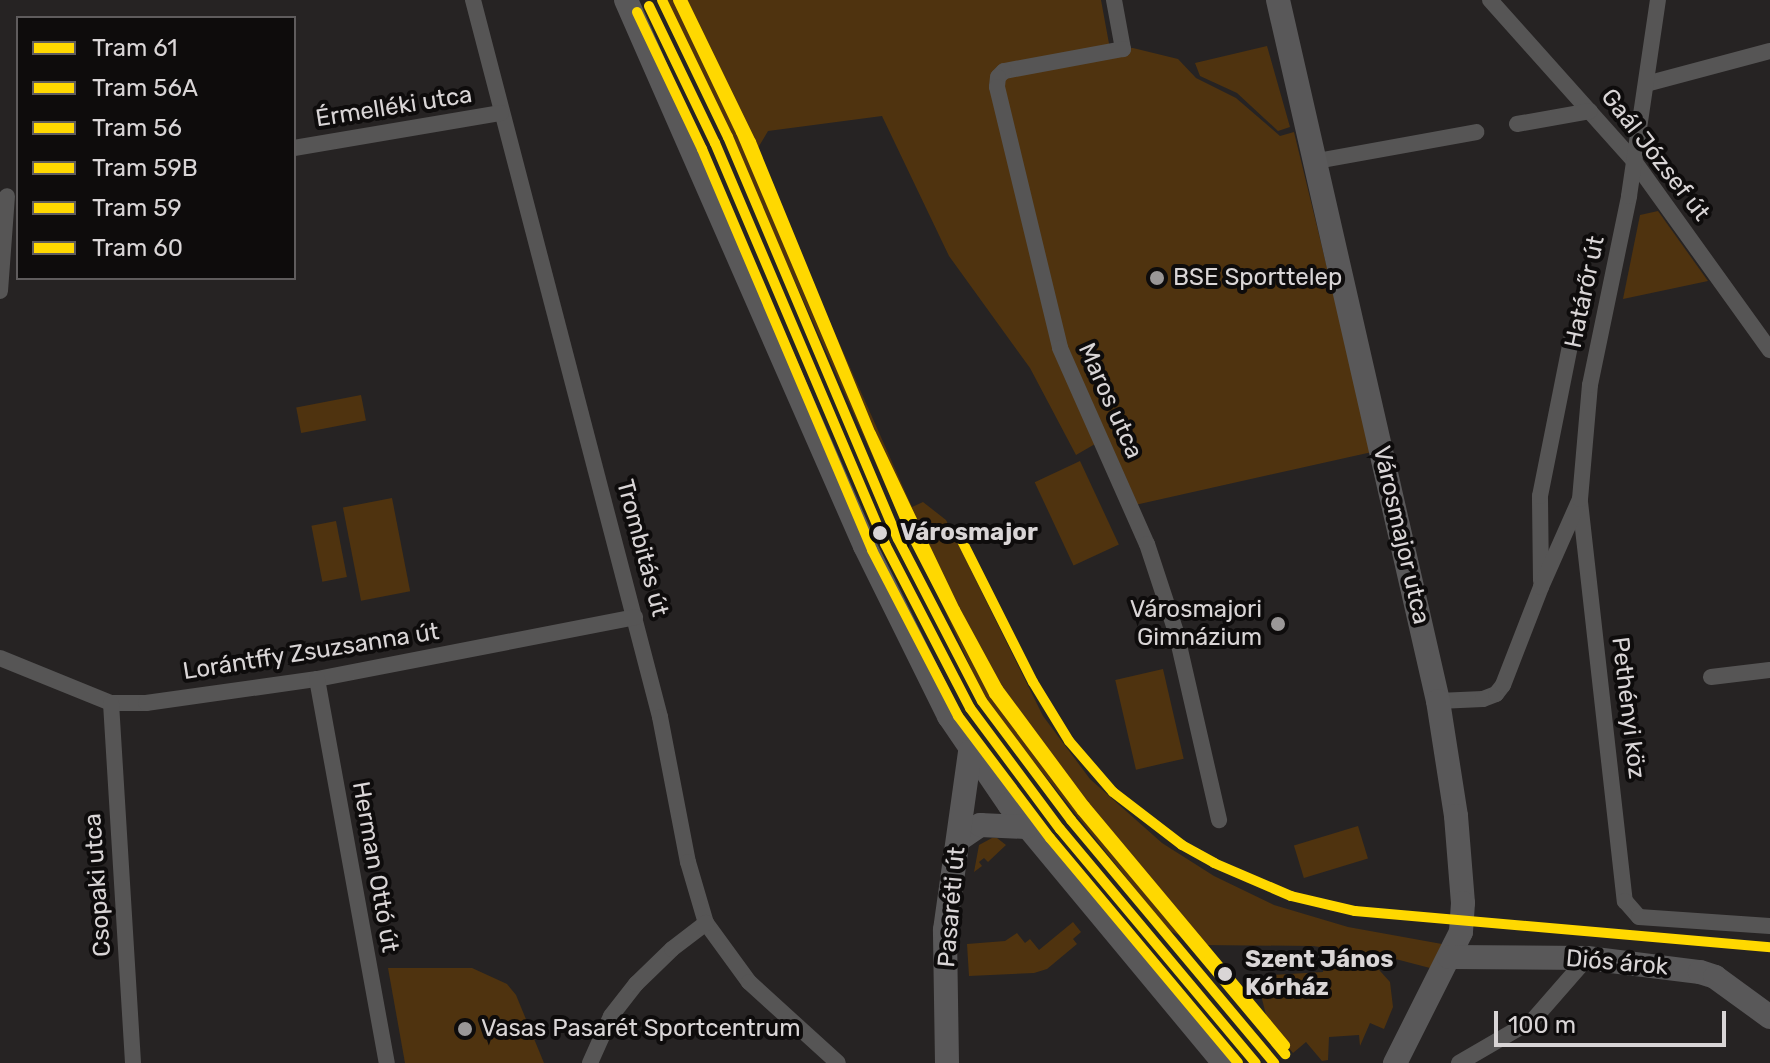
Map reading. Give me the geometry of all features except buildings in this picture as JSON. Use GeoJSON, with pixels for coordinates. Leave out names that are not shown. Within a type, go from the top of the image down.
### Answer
{"type":"FeatureCollection","features":[{"type":"Feature","properties":{"kind":"street","name":"Trombitás út"},"geometry":{"type":"LineString","coordinates":[[473,0],[635,617],[660,717],[688,862],[706,923],[749,982],[838,1063]]}},
{"type":"Feature","properties":{"kind":"street"},"geometry":{"type":"LineString","coordinates":[[626,0],[865,546],[970,752],[1026,827],[1224,1063]]}},
{"type":"Feature","properties":{"kind":"street","name":"Maros utca"},"geometry":{"type":"LineString","coordinates":[[1114,0],[1123,49],[1004,71],[998,77],[997,87],[1060,348],[1147,544],[1176,632],[1219,820]]}},
{"type":"Feature","properties":{"kind":"street","name":"Városmajor utca"},"geometry":{"type":"LineString","coordinates":[[1278,0],[1438,701],[1454,797],[1463,903],[1461,932],[1395,1063]]}},
{"type":"Feature","properties":{"kind":"street","name":"Gaál József út"},"geometry":{"type":"LineString","coordinates":[[1490,0],[1634,161],[1770,350]]}},
{"type":"Feature","properties":{"kind":"street","name":"Határőr út"},"geometry":{"type":"LineString","coordinates":[[1438,701],[1483,699],[1496,694],[1503,685],[1580,499],[1590,385],[1634,161],[1658,0]]}},
{"type":"Feature","properties":{"kind":"street"},"geometry":{"type":"LineString","coordinates":[[1646,84],[1770,51]]}},
{"type":"Feature","properties":{"kind":"street"},"geometry":{"type":"LineString","coordinates":[[1517,124],[1590,111]]}},
{"type":"Feature","properties":{"kind":"street","name":"Érmelléki utca"},"geometry":{"type":"LineString","coordinates":[[296,148],[501,113]]}},
{"type":"Feature","properties":{"kind":"street"},"geometry":{"type":"LineString","coordinates":[[1317,161],[1476,132]]}},
{"type":"Feature","properties":{"kind":"street"},"geometry":{"type":"LineString","coordinates":[[0,291],[8,195]]}},
{"type":"Feature","properties":{"kind":"street","name":"Határőr út"},"geometry":{"type":"LineString","coordinates":[[1541,587],[1540,496],[1572,336]]}},
{"type":"Feature","properties":{"kind":"street","name":"Pethényi köz"},"geometry":{"type":"LineString","coordinates":[[1580,499],[1625,901],[1639,917],[1770,926]]}},
{"type":"Feature","properties":{"kind":"street","name":"Lorántffy Zsuzsanna út"},"geometry":{"type":"LineString","coordinates":[[0,658],[111,703],[146,703],[317,679],[635,617]]}},
{"type":"Feature","properties":{"kind":"street"},"geometry":{"type":"LineString","coordinates":[[1711,677],[1770,670]]}},
{"type":"Feature","properties":{"kind":"street","name":"Herman Ottó út"},"geometry":{"type":"LineString","coordinates":[[317,679],[387,1063]]}},
{"type":"Feature","properties":{"kind":"street","name":"Csopaki utca"},"geometry":{"type":"LineString","coordinates":[[111,703],[133,1063]]}},
{"type":"Feature","properties":{"kind":"street","name":"Pasaréti út"},"geometry":{"type":"LineString","coordinates":[[947,1063],[945,930],[970,752]]}},
{"type":"Feature","properties":{"kind":"street"},"geometry":{"type":"LineString","coordinates":[[958,840],[980,825],[993,822],[1026,827]]}},
{"type":"Feature","properties":{"kind":"street"},"geometry":{"type":"LineString","coordinates":[[590,1063],[611,1016],[636,984],[706,923]]}},
{"type":"Feature","properties":{"kind":"street","name":"Diós árok"},"geometry":{"type":"LineString","coordinates":[[1449,957],[1587,958],[1700,972],[1715,977],[1770,1017]]}},
{"type":"Feature","properties":{"kind":"street"},"geometry":{"type":"LineString","coordinates":[[1459,1063],[1533,1020],[1560,993],[1587,958]]}},
{"type":"Feature","properties":{"kind":"shaded area"},"geometry":{"type":"Polygon","coordinates":[[[664,0],[1101,0],[1110,49],[1133,48],[1178,59],[1196,78],[1236,98],[1280,136],[1294,132],[1372,452],[1135,505],[1095,444],[1076,455],[1030,368],[949,256],[882,116],[768,131],[755,153],[912,507],[923,502],[946,520],[1043,716],[1090,779],[1162,843],[1214,876],[1274,905],[1348,927],[1442,944],[1430,968],[1384,956],[1313,946],[1201,945],[1168,930],[986,702],[906,524],[903,525],[728,131],[664,0]]]}},
{"type":"Feature","properties":{"kind":"shaded area"},"geometry":{"type":"Polygon","coordinates":[[[1267,46],[1290,127],[1278,131],[1237,93],[1200,76],[1195,63],[1267,46]]]}},
{"type":"Feature","properties":{"kind":"shaded area"},"geometry":{"type":"Polygon","coordinates":[[[1658,211],[1708,281],[1623,299],[1640,215],[1658,211]]]}},
{"type":"Feature","properties":{"kind":"shaded area"},"geometry":{"type":"Polygon","coordinates":[[[361,395],[366,421],[301,433],[296,408],[361,395]]]}},
{"type":"Feature","properties":{"kind":"shaded area"},"geometry":{"type":"Polygon","coordinates":[[[1080,461],[1119,544],[1074,566],[1035,482],[1080,461]]]}},
{"type":"Feature","properties":{"kind":"shaded area"},"geometry":{"type":"Polygon","coordinates":[[[392,498],[410,591],[361,601],[343,508],[392,498]]]}},
{"type":"Feature","properties":{"kind":"shaded area"},"geometry":{"type":"Polygon","coordinates":[[[336,521],[347,577],[322,582],[311,526],[336,521]]]}},
{"type":"Feature","properties":{"kind":"shaded area"},"geometry":{"type":"Polygon","coordinates":[[[1163,669],[1184,759],[1136,770],[1115,680],[1163,669]]]}},
{"type":"Feature","properties":{"kind":"shaded area"},"geometry":{"type":"Polygon","coordinates":[[[1358,826],[1368,859],[1304,878],[1294,846],[1358,826]]]}},
{"type":"Feature","properties":{"kind":"shaded area"},"geometry":{"type":"Polygon","coordinates":[[[992,838],[1006,845],[988,862],[984,858],[979,862],[982,866],[974,872],[979,845],[992,838]]]}},
{"type":"Feature","properties":{"kind":"shaded area"},"geometry":{"type":"Polygon","coordinates":[[[1073,922],[1081,932],[1073,939],[1077,944],[1047,969],[1034,973],[969,976],[967,944],[1005,941],[1017,933],[1025,943],[1030,939],[1039,950],[1073,922]]]}},
{"type":"Feature","properties":{"kind":"shaded area"},"geometry":{"type":"Polygon","coordinates":[[[1352,959],[1372,962],[1390,982],[1393,1007],[1384,1029],[1370,1023],[1360,1046],[1359,1035],[1329,1037],[1328,1060],[1322,1061],[1306,1042],[1293,1053],[1268,1023],[1260,991],[1270,989],[1272,975],[1323,972],[1324,963],[1352,959]]]}},
{"type":"Feature","properties":{"kind":"shaded area","name":"Vasas Pasarét Sportcentrum"},"geometry":{"type":"Polygon","coordinates":[[[388,968],[472,968],[507,984],[516,995],[544,1063],[405,1063],[388,968]]]}},
{"type":"Feature","properties":{"kind":"tram line","name":"61"},"geometry":{"type":"LineString","coordinates":[[662,0],[728,137],[898,539],[982,701],[1071,820],[1274,1063]]}},
{"type":"Feature","properties":{"kind":"tram line","name":"56"},"geometry":{"type":"LineString","coordinates":[[678,0],[741,132],[911,533],[994,694],[1082,811],[1285,1054]]}},
{"type":"Feature","properties":{"kind":"tram line","name":"59"},"geometry":{"type":"LineString","coordinates":[[682,0],[751,142],[871,434],[955,610],[998,689],[1085,806],[1285,1045]]}},
{"type":"Feature","properties":{"kind":"tram line","name":"56A"},"geometry":{"type":"LineString","coordinates":[[649,6],[715,143],[885,544],[970,708],[1060,829],[1256,1063]]}},
{"type":"Feature","properties":{"kind":"tram line","name":"59B"},"geometry":{"type":"LineString","coordinates":[[637,12],[702,149],[872,550],[958,716],[1050,838],[1238,1063]]}},
{"type":"Feature","properties":{"kind":"tram line","name":"60"},"geometry":{"type":"LineString","coordinates":[[957,531],[1033,682],[1069,741],[1113,792],[1182,845],[1214,863],[1291,896],[1355,911],[1770,947]]}},
{"type":"Feature","properties":{"kind":"place","name":"BSE Sporttelep"},"geometry":{"type":"Point","coordinates":[1157,278]}},
{"type":"Feature","properties":{"kind":"place","name":"Városmajor"},"geometry":{"type":"Point","coordinates":[880,533]}},
{"type":"Feature","properties":{"kind":"place","name":"Városmajori Gimnázium"},"geometry":{"type":"Point","coordinates":[1278,624]}},
{"type":"Feature","properties":{"kind":"place","name":"Szent János Kórház"},"geometry":{"type":"Point","coordinates":[1225,974]}},
{"type":"Feature","properties":{"kind":"place","name":"Vasas Pasarét Sportcentrum"},"geometry":{"type":"Point","coordinates":[465,1029]}}]}
